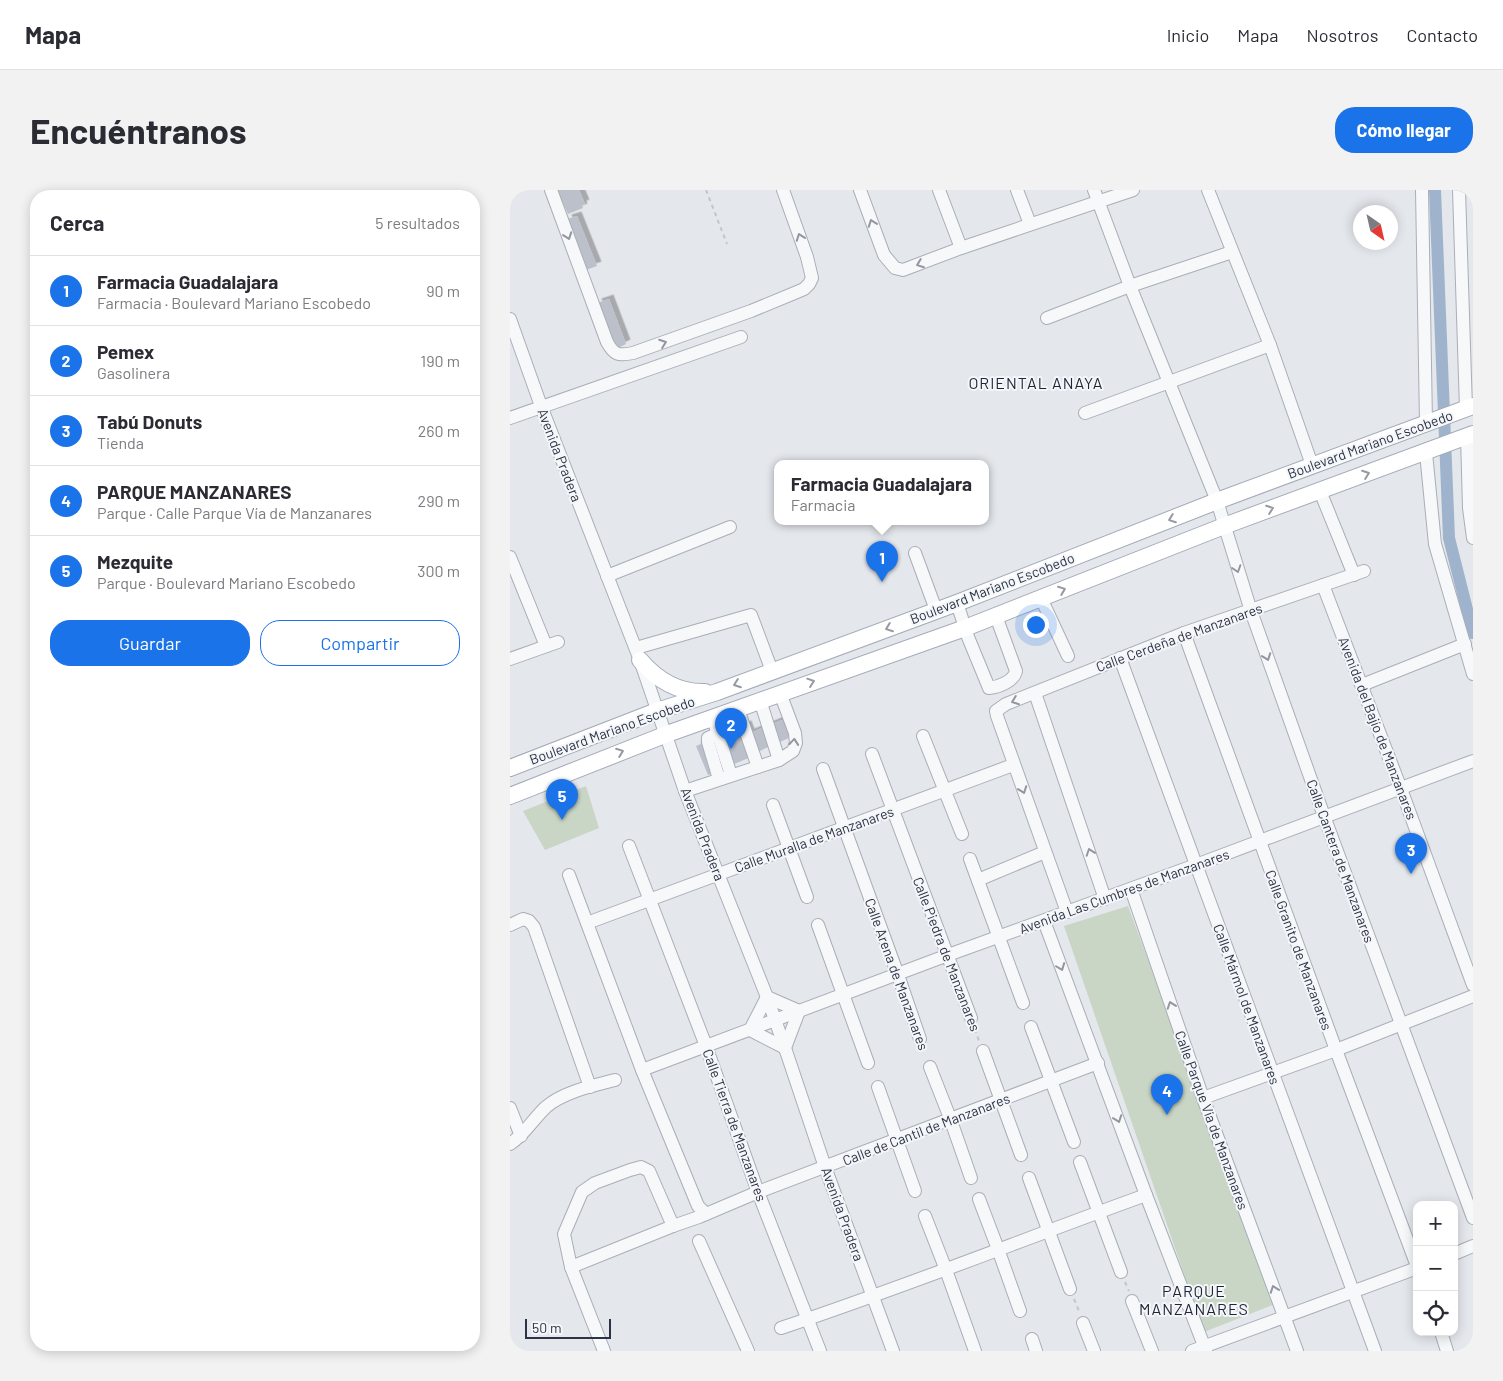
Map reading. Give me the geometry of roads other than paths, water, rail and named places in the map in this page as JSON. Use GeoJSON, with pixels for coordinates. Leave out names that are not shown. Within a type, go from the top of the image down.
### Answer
{"type":"FeatureCollection","features":[{"type":"Feature","properties":{"kind":"main road","name":"Boulevard Mariano Escobedo"},"geometry":{"type":"LineString","coordinates":[[510,768],[657,710],[717,692],[957,603],[1217,501],[1466,409]]}},
{"type":"Feature","properties":{"kind":"main road","name":"Boulevard Mariano Escobedo"},"geometry":{"type":"LineString","coordinates":[[510,796],[666,734],[715,726],[740,716],[760,700],[966,628],[1224,526],[1466,437]]}},
{"type":"Feature","properties":{"kind":"main road"},"geometry":{"type":"LineString","coordinates":[[638,654],[655,675],[682,690],[717,692]]}},
{"type":"Feature","properties":{"kind":"street"},"geometry":{"type":"LineString","coordinates":[[551,190],[604,336],[611,350],[616,354],[624,355],[742,314],[804,289],[809,284],[812,278],[809,263],[783,190]]}},
{"type":"Feature","properties":{"kind":"street"},"geometry":{"type":"LineString","coordinates":[[860,190],[884,255],[895,268],[902,270],[1030,224],[1096,196],[1133,190]]}},
{"type":"Feature","properties":{"kind":"street"},"geometry":{"type":"LineString","coordinates":[[939,190],[961,248]]}},
{"type":"Feature","properties":{"kind":"street"},"geometry":{"type":"LineString","coordinates":[[1017,190],[1030,224]]}},
{"type":"Feature","properties":{"kind":"street"},"geometry":{"type":"LineString","coordinates":[[1208,190],[1270,345],[1312,465]]}},
{"type":"Feature","properties":{"kind":"street"},"geometry":{"type":"LineString","coordinates":[[1422,190],[1429,422]]}},
{"type":"Feature","properties":{"kind":"street"},"geometry":{"type":"LineString","coordinates":[[1459,190],[1466,409]]}},
{"type":"Feature","properties":{"kind":"street","name":"Calle Cantera de Manzanares"},"geometry":{"type":"LineString","coordinates":[[1096,196],[1130,286],[1217,501],[1251,611],[1324,816],[1473,1218]]}},
{"type":"Feature","properties":{"kind":"street"},"geometry":{"type":"LineString","coordinates":[[1048,318],[1130,286],[1232,252]]}},
{"type":"Feature","properties":{"kind":"street","name":"Avenida Pradera"},"geometry":{"type":"LineString","coordinates":[[510,319],[541,406],[638,654],[686,791],[775,1021],[825,1167],[893,1351]]}},
{"type":"Feature","properties":{"kind":"street"},"geometry":{"type":"LineString","coordinates":[[510,418],[741,337]]}},
{"type":"Feature","properties":{"kind":"street"},"geometry":{"type":"LineString","coordinates":[[1085,413],[1270,345]]}},
{"type":"Feature","properties":{"kind":"street"},"geometry":{"type":"LineString","coordinates":[[1466,437],[1469,508],[1473,538]]}},
{"type":"Feature","properties":{"kind":"street"},"geometry":{"type":"LineString","coordinates":[[1430,451],[1434,544],[1473,674]]}},
{"type":"Feature","properties":{"kind":"street","name":"Calle Cerdeña de Manzanares"},"geometry":{"type":"LineString","coordinates":[[1013,765],[996,716],[996,711],[1006,704],[1184,633],[1359,573],[1320,491]]}},
{"type":"Feature","properties":{"kind":"street"},"geometry":{"type":"LineString","coordinates":[[607,576],[730,527]]}},
{"type":"Feature","properties":{"kind":"street"},"geometry":{"type":"LineString","coordinates":[[915,553],[936,610]]}},
{"type":"Feature","properties":{"kind":"street"},"geometry":{"type":"LineString","coordinates":[[510,557],[552,644],[510,659]]}},
{"type":"Feature","properties":{"kind":"street","name":"Avenida del Bajío de Manzanares"},"geometry":{"type":"LineString","coordinates":[[1323,585],[1401,788],[1473,985]]}},
{"type":"Feature","properties":{"kind":"street"},"geometry":{"type":"LineString","coordinates":[[1041,598],[1068,656]]}},
{"type":"Feature","properties":{"kind":"street"},"geometry":{"type":"LineString","coordinates":[[957,603],[989,688],[1013,679],[1016,672],[996,616]]}},
{"type":"Feature","properties":{"kind":"street"},"geometry":{"type":"LineString","coordinates":[[638,654],[749,615],[752,617],[772,672]]}},
{"type":"Feature","properties":{"kind":"street","name":"Calle Granito de Manzanares"},"geometry":{"type":"LineString","coordinates":[[1184,633],[1413,1256]]}},
{"type":"Feature","properties":{"kind":"street"},"geometry":{"type":"LineString","coordinates":[[1362,685],[1465,644]]}},
{"type":"Feature","properties":{"kind":"street","name":"Calle Mármol de Manzanares"},"geometry":{"type":"LineString","coordinates":[[1120,658],[1375,1351]]}},
{"type":"Feature","properties":{"kind":"street"},"geometry":{"type":"LineString","coordinates":[[686,791],[779,760],[793,751],[796,743],[791,721],[780,693]]}},
{"type":"Feature","properties":{"kind":"street"},"geometry":{"type":"LineString","coordinates":[[1035,693],[1105,899]]}},
{"type":"Feature","properties":{"kind":"street"},"geometry":{"type":"LineString","coordinates":[[760,700],[779,760]]}},
{"type":"Feature","properties":{"kind":"street"},"geometry":{"type":"LineString","coordinates":[[740,716],[758,767]]}},
{"type":"Feature","properties":{"kind":"street"},"geometry":{"type":"LineString","coordinates":[[715,726],[725,777]]}},
{"type":"Feature","properties":{"kind":"street"},"geometry":{"type":"LineString","coordinates":[[923,736],[962,834]]}},
{"type":"Feature","properties":{"kind":"street","name":"Calle Piedra de Manzanares"},"geometry":{"type":"LineString","coordinates":[[872,754],[971,1018]]}},
{"type":"Feature","properties":{"kind":"street","name":"Avenida Las Cumbres de Manzanares"},"geometry":{"type":"LineString","coordinates":[[642,1070],[1473,761]]}},
{"type":"Feature","properties":{"kind":"street"},"geometry":{"type":"LineString","coordinates":[[1013,765],[1067,912]]}},
{"type":"Feature","properties":{"kind":"street","name":"Calle Muralla de Manzanares"},"geometry":{"type":"LineString","coordinates":[[587,923],[1013,765]]}},
{"type":"Feature","properties":{"kind":"street","name":"Calle Arena de Manzanares"},"geometry":{"type":"LineString","coordinates":[[823,768],[920,1039]]}},
{"type":"Feature","properties":{"kind":"street"},"geometry":{"type":"LineString","coordinates":[[773,805],[807,897]]}},
{"type":"Feature","properties":{"kind":"street","name":"Calle Tierra de Manzanares"},"geometry":{"type":"LineString","coordinates":[[629,846],[706,1046],[758,1192],[820,1351]]}},
{"type":"Feature","properties":{"kind":"street"},"geometry":{"type":"LineString","coordinates":[[978,880],[1045,852]]}},
{"type":"Feature","properties":{"kind":"street"},"geometry":{"type":"LineString","coordinates":[[970,859],[1023,1003]]}},
{"type":"Feature","properties":{"kind":"street"},"geometry":{"type":"LineString","coordinates":[[569,875],[642,1070],[703,1215]]}},
{"type":"Feature","properties":{"kind":"street","name":"Calle Parque Vía de Manzanares"},"geometry":{"type":"LineString","coordinates":[[1131,889],[1203,1098],[1297,1351]]}},
{"type":"Feature","properties":{"kind":"street"},"geometry":{"type":"LineString","coordinates":[[510,925],[523,919],[530,921],[534,927],[590,1087]]}},
{"type":"Feature","properties":{"kind":"street"},"geometry":{"type":"LineString","coordinates":[[1044,921],[1098,1063],[1201,1350],[1413,1269]]}},
{"type":"Feature","properties":{"kind":"street"},"geometry":{"type":"LineString","coordinates":[[818,925],[868,1063]]}},
{"type":"Feature","properties":{"kind":"street"},"geometry":{"type":"LineString","coordinates":[[1203,1098],[1336,1050],[1473,996]]}},
{"type":"Feature","properties":{"kind":"street"},"geometry":{"type":"LineString","coordinates":[[766,997],[799,1011],[785,1048],[750,1030],[766,997]]}},
{"type":"Feature","properties":{"kind":"street"},"geometry":{"type":"LineString","coordinates":[[1031,1027],[1074,1142]]}},
{"type":"Feature","properties":{"kind":"street"},"geometry":{"type":"LineString","coordinates":[[983,1050],[1021,1155]]}},
{"type":"Feature","properties":{"kind":"street","name":"Calle de Cantil de Manzanares"},"geometry":{"type":"LineString","coordinates":[[571,1267],[758,1192],[1098,1063]]}},
{"type":"Feature","properties":{"kind":"street","name":"Calle Arena de Manzanares"},"geometry":{"type":"LineString","coordinates":[[930,1067],[971,1178]]}},
{"type":"Feature","properties":{"kind":"street"},"geometry":{"type":"LineString","coordinates":[[510,1144],[521,1136],[546,1107],[556,1100],[615,1080]]}},
{"type":"Feature","properties":{"kind":"street"},"geometry":{"type":"LineString","coordinates":[[878,1087],[915,1191]]}},
{"type":"Feature","properties":{"kind":"street"},"geometry":{"type":"LineString","coordinates":[[510,1108],[521,1136]]}},
{"type":"Feature","properties":{"kind":"street"},"geometry":{"type":"LineString","coordinates":[[1080,1162],[1121,1272]]}},
{"type":"Feature","properties":{"kind":"street"},"geometry":{"type":"LineString","coordinates":[[604,1351],[571,1267],[564,1234],[582,1192],[595,1183],[641,1167],[649,1171],[673,1226]]}},
{"type":"Feature","properties":{"kind":"street"},"geometry":{"type":"LineString","coordinates":[[1029,1178],[1070,1289]]}},
{"type":"Feature","properties":{"kind":"street"},"geometry":{"type":"LineString","coordinates":[[781,1328],[946,1270],[1048,1230],[1146,1195]]}},
{"type":"Feature","properties":{"kind":"street"},"geometry":{"type":"LineString","coordinates":[[979,1199],[1020,1311]]}},
{"type":"Feature","properties":{"kind":"street"},"geometry":{"type":"LineString","coordinates":[[925,1216],[974,1351]]}},
{"type":"Feature","properties":{"kind":"street"},"geometry":{"type":"LineString","coordinates":[[699,1241],[748,1351]]}},
{"type":"Feature","properties":{"kind":"street"},"geometry":{"type":"LineString","coordinates":[[1458,1252],[1473,1246]]}},
{"type":"Feature","properties":{"kind":"street"},"geometry":{"type":"LineString","coordinates":[[1132,1301],[1152,1351]]}},
{"type":"Feature","properties":{"kind":"street"},"geometry":{"type":"LineString","coordinates":[[1083,1323],[1094,1351]]}},
{"type":"Feature","properties":{"kind":"street"},"geometry":{"type":"LineString","coordinates":[[1442,1336],[1447,1351]]}},
{"type":"Feature","properties":{"kind":"waterway"},"geometry":{"type":"LineString","coordinates":[[1435,190],[1449,538],[1473,633]]}},
{"type":"Feature","properties":{"kind":"place","name":"Farmacia Guadalajara"},"geometry":{"type":"Point","coordinates":[882,582]}},
{"type":"Feature","properties":{"kind":"place","name":"Pemex"},"geometry":{"type":"Point","coordinates":[731,749]}},
{"type":"Feature","properties":{"kind":"place","name":"Mezquite"},"geometry":{"type":"Point","coordinates":[562,820]}},
{"type":"Feature","properties":{"kind":"place","name":"Tabú Donuts"},"geometry":{"type":"Point","coordinates":[1411,874]}},
{"type":"Feature","properties":{"kind":"place","name":"PARQUE MANZANARES"},"geometry":{"type":"Point","coordinates":[1167,1115]}},
{"type":"Feature","properties":{"kind":"district","name":"ORIENTAL ANAYA"},"geometry":{"type":"Point","coordinates":[1036,382]}},
{"type":"Feature","properties":{"kind":"district","name":"PARQUE MANZANARES"},"geometry":{"type":"Point","coordinates":[1194,1299]}}]}
